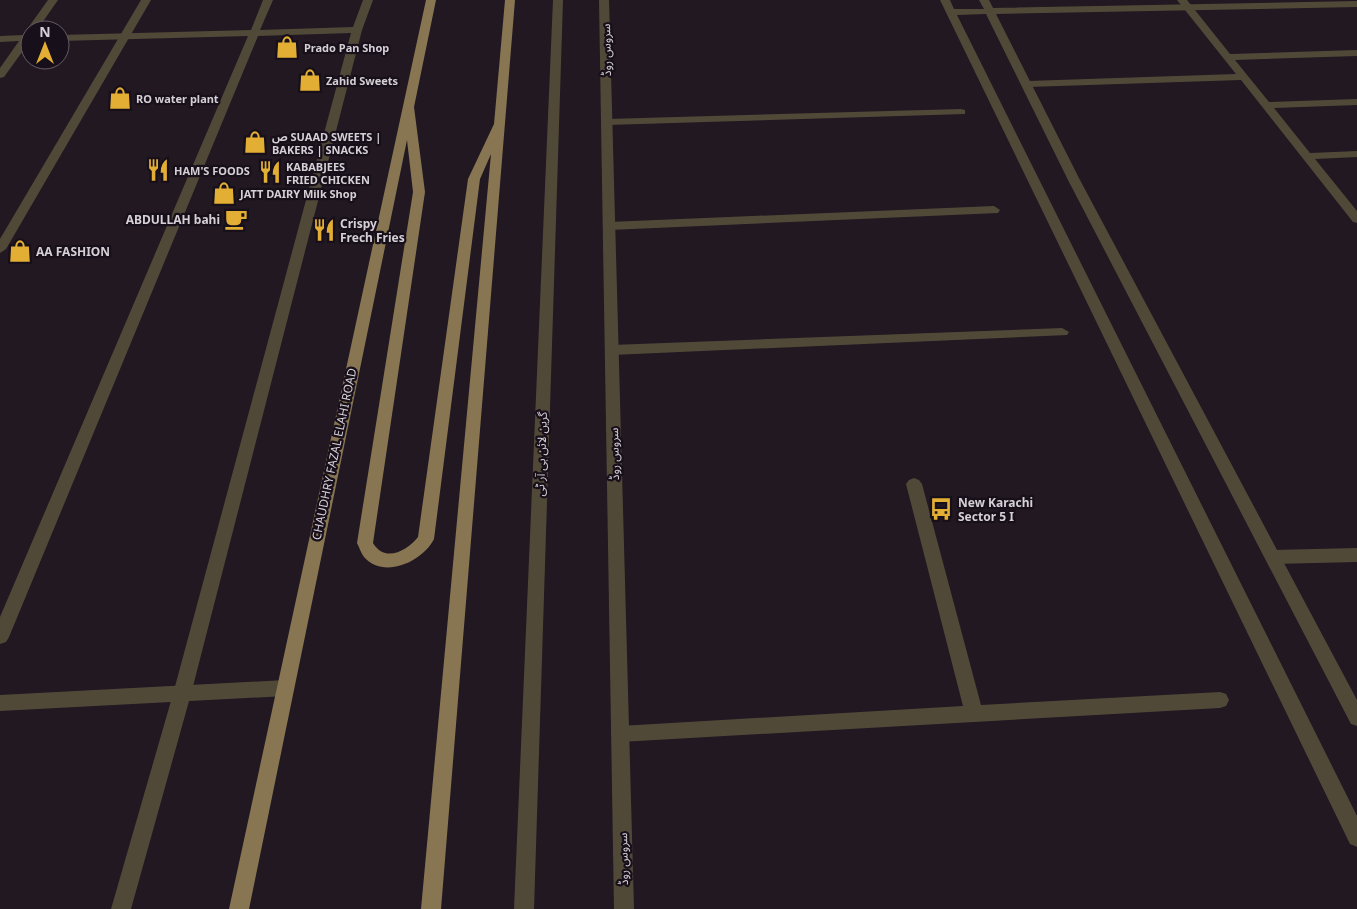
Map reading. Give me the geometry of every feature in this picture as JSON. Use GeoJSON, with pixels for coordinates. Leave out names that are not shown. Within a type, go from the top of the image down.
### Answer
{"type":"FeatureCollection","features":[{"type":"Feature","properties":{"kind":"main road","name":"CHAUDHRY FAZAL ELAHI ROAD"},"geometry":{"type":"LineString","coordinates":[[239,909],[431,0]]}},
{"type":"Feature","properties":{"kind":"main road"},"geometry":{"type":"LineString","coordinates":[[431,909],[510,0]]}},
{"type":"Feature","properties":{"kind":"main road"},"geometry":{"type":"LineString","coordinates":[[408,105],[419,192],[365,543],[368,550],[382,560],[404,559],[421,547],[426,539],[474,179],[501,120]]}},
{"type":"Feature","properties":{"kind":"street"},"geometry":{"type":"LineString","coordinates":[[39,20],[53,0]]}},
{"type":"Feature","properties":{"kind":"street"},"geometry":{"type":"LineString","coordinates":[[0,250],[146,0]]}},
{"type":"Feature","properties":{"kind":"street"},"geometry":{"type":"LineString","coordinates":[[0,637],[268,0]]}},
{"type":"Feature","properties":{"kind":"street"},"geometry":{"type":"LineString","coordinates":[[121,909],[182,694],[357,30],[368,0]]}},
{"type":"Feature","properties":{"kind":"street","name":"گرین لائن بی آر ٹی"},"geometry":{"type":"LineString","coordinates":[[524,909],[558,0]]}},
{"type":"Feature","properties":{"kind":"street","name":"سروس روڈ"},"geometry":{"type":"LineString","coordinates":[[604,0],[624,909]]}},
{"type":"Feature","properties":{"kind":"street"},"geometry":{"type":"LineString","coordinates":[[984,0],[1028,84],[1074,180],[1357,718]]}},
{"type":"Feature","properties":{"kind":"street"},"geometry":{"type":"LineString","coordinates":[[1185,4],[1356,218]]}},
{"type":"Feature","properties":{"kind":"street"},"geometry":{"type":"LineString","coordinates":[[948,6],[992,13],[1185,4],[1357,4]]}},
{"type":"Feature","properties":{"kind":"street"},"geometry":{"type":"LineString","coordinates":[[948,6],[1357,837]]}},
{"type":"Feature","properties":{"kind":"street"},"geometry":{"type":"LineString","coordinates":[[70,38],[357,30]]}},
{"type":"Feature","properties":{"kind":"street"},"geometry":{"type":"LineString","coordinates":[[0,39],[20,36]]}},
{"type":"Feature","properties":{"kind":"street"},"geometry":{"type":"LineString","coordinates":[[0,75],[20,47]]}},
{"type":"Feature","properties":{"kind":"street"},"geometry":{"type":"LineString","coordinates":[[1227,57],[1357,53]]}},
{"type":"Feature","properties":{"kind":"street"},"geometry":{"type":"LineString","coordinates":[[1028,84],[1243,77]]}},
{"type":"Feature","properties":{"kind":"street"},"geometry":{"type":"LineString","coordinates":[[1266,105],[1357,102]]}},
{"type":"Feature","properties":{"kind":"street"},"geometry":{"type":"LineString","coordinates":[[607,122],[961,112]]}},
{"type":"Feature","properties":{"kind":"street"},"geometry":{"type":"LineString","coordinates":[[1307,156],[1357,154]]}},
{"type":"Feature","properties":{"kind":"street"},"geometry":{"type":"LineString","coordinates":[[609,226],[994,210]]}},
{"type":"Feature","properties":{"kind":"street"},"geometry":{"type":"LineString","coordinates":[[612,350],[1062,332]]}},
{"type":"Feature","properties":{"kind":"street"},"geometry":{"type":"LineString","coordinates":[[914,484],[974,714]]}},
{"type":"Feature","properties":{"kind":"street"},"geometry":{"type":"LineString","coordinates":[[1273,557],[1357,555]]}},
{"type":"Feature","properties":{"kind":"street"},"geometry":{"type":"LineString","coordinates":[[0,703],[285,688]]}},
{"type":"Feature","properties":{"kind":"street"},"geometry":{"type":"LineString","coordinates":[[620,734],[1220,700]]}},
{"type":"Feature","properties":{"kind":"place","name":"Prado Pan Shop"},"geometry":{"type":"Point","coordinates":[287,47]}},
{"type":"Feature","properties":{"kind":"place","name":"Zahid Sweets"},"geometry":{"type":"Point","coordinates":[310,80]}},
{"type":"Feature","properties":{"kind":"place","name":"RO water plant"},"geometry":{"type":"Point","coordinates":[120,98]}},
{"type":"Feature","properties":{"kind":"place","name":"ص SUAAD SWEETS | BAKERS | SNACKS"},"geometry":{"type":"Point","coordinates":[255,142]}},
{"type":"Feature","properties":{"kind":"place","name":"HAM'S FOODS"},"geometry":{"type":"Point","coordinates":[158,170]}},
{"type":"Feature","properties":{"kind":"place","name":"KABABJEES FRIED CHICKEN"},"geometry":{"type":"Point","coordinates":[270,172]}},
{"type":"Feature","properties":{"kind":"place","name":"JATT DAIRY Milk Shop"},"geometry":{"type":"Point","coordinates":[224,193]}},
{"type":"Feature","properties":{"kind":"place","name":"ABDULLAH bahi"},"geometry":{"type":"Point","coordinates":[236,219]}},
{"type":"Feature","properties":{"kind":"place","name":"Crispy Frech Fries"},"geometry":{"type":"Point","coordinates":[324,230]}},
{"type":"Feature","properties":{"kind":"place","name":"AA FASHION"},"geometry":{"type":"Point","coordinates":[20,251]}},
{"type":"Feature","properties":{"kind":"place","name":"New Karachi Sector 5 I"},"geometry":{"type":"Point","coordinates":[941,509]}}]}
